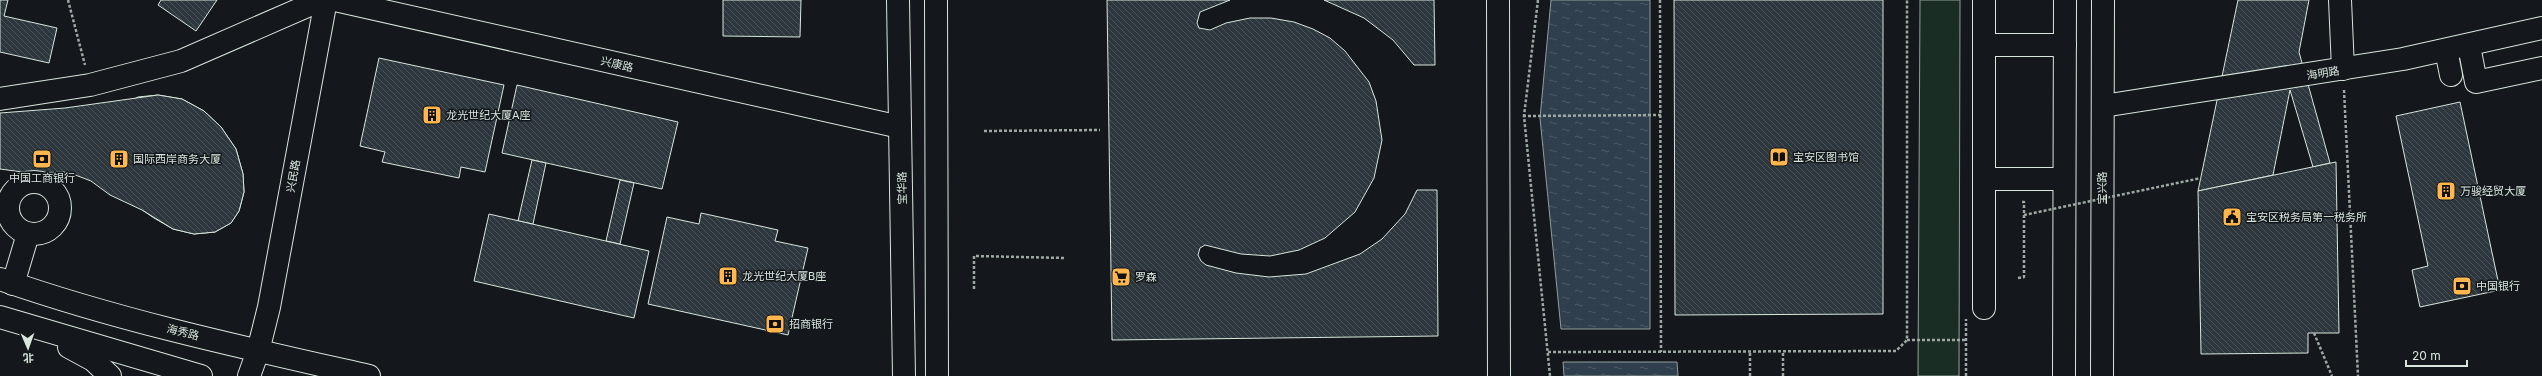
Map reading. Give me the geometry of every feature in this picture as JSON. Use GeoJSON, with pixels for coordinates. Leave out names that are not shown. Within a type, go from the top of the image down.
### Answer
{"type":"FeatureCollection","features":[{"type":"Feature","properties":{"kind":"main road"},"geometry":{"type":"LineString","coordinates":[[0,99],[90,85],[181,61],[321,0]]}},
{"type":"Feature","properties":{"kind":"main road","name":"兴民路"},"geometry":{"type":"LineString","coordinates":[[249,376],[258,351],[269,307],[326,0]]}},
{"type":"Feature","properties":{"kind":"main road","name":"兴康路"},"geometry":{"type":"LineString","coordinates":[[335,0],[900,127]]}},
{"type":"Feature","properties":{"kind":"main road","name":"宝华路"},"geometry":{"type":"LineString","coordinates":[[898,0],[904,376]]}},
{"type":"Feature","properties":{"kind":"main road"},"geometry":{"type":"LineString","coordinates":[[936,0],[937,376]]}},
{"type":"Feature","properties":{"kind":"main road"},"geometry":{"type":"LineString","coordinates":[[1498,0],[1499,376]]}},
{"type":"Feature","properties":{"kind":"main road"},"geometry":{"type":"LineString","coordinates":[[1984,0],[1984,308]]}},
{"type":"Feature","properties":{"kind":"main road"},"geometry":{"type":"LineString","coordinates":[[2064,376],[2065,0]]}},
{"type":"Feature","properties":{"kind":"main road","name":"宝兴路"},"geometry":{"type":"LineString","coordinates":[[2102,376],[2103,0]]}},
{"type":"Feature","properties":{"kind":"main road"},"geometry":{"type":"LineString","coordinates":[[2340,0],[2343,69]]}},
{"type":"Feature","properties":{"kind":"main road","name":"海明路"},"geometry":{"type":"LineString","coordinates":[[2103,106],[2343,69],[2468,46],[2542,28]]}},
{"type":"Feature","properties":{"kind":"main road"},"geometry":{"type":"LineString","coordinates":[[1984,45],[2065,45]]}},
{"type":"Feature","properties":{"kind":"main road"},"geometry":{"type":"LineString","coordinates":[[2468,46],[2476,82],[2542,68]]}},
{"type":"Feature","properties":{"kind":"main road"},"geometry":{"type":"LineString","coordinates":[[2446,50],[2451,75]]}},
{"type":"Feature","properties":{"kind":"main road"},"geometry":{"type":"LineString","coordinates":[[1984,179],[2064,179]]}},
{"type":"Feature","properties":{"kind":"main road"},"geometry":{"type":"LineString","coordinates":[[6,281],[28,234]]}},
{"type":"Feature","properties":{"kind":"main road","name":"海秀路"},"geometry":{"type":"LineString","coordinates":[[6,281],[118,315],[258,351],[369,376]]}},
{"type":"Feature","properties":{"kind":"main road"},"geometry":{"type":"LineString","coordinates":[[0,317],[78,350],[93,360],[110,376]]}},
{"type":"Feature","properties":{"kind":"main road"},"geometry":{"type":"LineString","coordinates":[[24,326],[201,376]]}},
{"type":"Feature","properties":{"kind":"path"},"geometry":{"type":"LineString","coordinates":[[68,0],[90,85]]}},
{"type":"Feature","properties":{"kind":"path"},"geometry":{"type":"LineString","coordinates":[[1538,0],[1524,116],[1550,376]]}},
{"type":"Feature","properties":{"kind":"path"},"geometry":{"type":"LineString","coordinates":[[1660,0],[1661,352]]}},
{"type":"Feature","properties":{"kind":"path"},"geometry":{"type":"LineString","coordinates":[[1907,0],[1907,340]]}},
{"type":"Feature","properties":{"kind":"path"},"geometry":{"type":"LineString","coordinates":[[2343,69],[2358,376]]}},
{"type":"Feature","properties":{"kind":"path"},"geometry":{"type":"LineString","coordinates":[[1536,116],[1661,115]]}},
{"type":"Feature","properties":{"kind":"path"},"geometry":{"type":"LineString","coordinates":[[984,131],[1100,130]]}},
{"type":"Feature","properties":{"kind":"path"},"geometry":{"type":"LineString","coordinates":[[2024,215],[2201,178]]}},
{"type":"Feature","properties":{"kind":"path"},"geometry":{"type":"LineString","coordinates":[[2018,278],[2024,278],[2024,202]]}},
{"type":"Feature","properties":{"kind":"path"},"geometry":{"type":"LineString","coordinates":[[974,288],[974,256],[1066,258]]}},
{"type":"Feature","properties":{"kind":"path"},"geometry":{"type":"LineString","coordinates":[[2314,333],[2332,376]]}},
{"type":"Feature","properties":{"kind":"path"},"geometry":{"type":"LineString","coordinates":[[1548,352],[1896,351],[1907,340],[1966,340]]}},
{"type":"Feature","properties":{"kind":"path"},"geometry":{"type":"LineString","coordinates":[[1750,352],[1750,376]]}},
{"type":"Feature","properties":{"kind":"path"},"geometry":{"type":"LineString","coordinates":[[1783,352],[1783,376]]}},
{"type":"Feature","properties":{"kind":"green space"},"geometry":{"type":"Polygon","coordinates":[[[1920,0],[1960,0],[1959,376],[1918,376],[1920,0]]]}},
{"type":"Feature","properties":{"kind":"water"},"geometry":{"type":"Polygon","coordinates":[[[1551,0],[1650,0],[1650,329],[1561,329],[1540,118],[1551,0]]]}},
{"type":"Feature","properties":{"kind":"water"},"geometry":{"type":"Polygon","coordinates":[[[1563,362],[1677,362],[1678,376],[1564,376],[1563,362]]]}},
{"type":"Feature","properties":{"kind":"building"},"geometry":{"type":"Polygon","coordinates":[[[0,0],[8,0],[4,16],[57,28],[49,63],[0,52],[0,0]]]}},
{"type":"Feature","properties":{"kind":"building"},"geometry":{"type":"Polygon","coordinates":[[[161,0],[217,0],[196,31],[158,5],[161,0]]]}},
{"type":"Feature","properties":{"kind":"building"},"geometry":{"type":"Polygon","coordinates":[[[723,0],[801,0],[800,37],[723,36],[723,0]]]}},
{"type":"Feature","properties":{"kind":"building"},"geometry":{"type":"Polygon","coordinates":[[[1107,0],[1230,0],[1200,12],[1197,23],[1199,28],[1210,30],[1226,23],[1250,18],[1271,18],[1294,22],[1313,29],[1330,38],[1345,51],[1369,82],[1376,101],[1382,140],[1374,178],[1355,212],[1325,238],[1299,250],[1270,256],[1241,254],[1205,245],[1200,248],[1198,255],[1201,261],[1206,265],[1236,273],[1269,277],[1306,274],[1360,254],[1382,239],[1405,214],[1417,190],[1437,190],[1438,336],[1112,340],[1107,0]]]}},
{"type":"Feature","properties":{"kind":"building"},"geometry":{"type":"Polygon","coordinates":[[[1324,0],[1434,0],[1435,65],[1414,65],[1393,40],[1364,18],[1324,0]]]}},
{"type":"Feature","properties":{"kind":"building","name":"宝安区图书馆"},"geometry":{"type":"Polygon","coordinates":[[[1674,0],[1883,0],[1883,314],[1675,315],[1674,0]]]}},
{"type":"Feature","properties":{"kind":"building"},"geometry":{"type":"Polygon","coordinates":[[[2238,0],[2309,0],[2299,52],[2330,163],[2313,167],[2290,90],[2273,175],[2198,191],[2238,0]]]}},
{"type":"Feature","properties":{"kind":"building","name":"龙光世纪大厦A座"},"geometry":{"type":"Polygon","coordinates":[[[379,58],[504,85],[485,172],[461,167],[459,178],[382,162],[385,152],[360,146],[379,58]]]}},
{"type":"Feature","properties":{"kind":"building"},"geometry":{"type":"Polygon","coordinates":[[[517,85],[678,122],[662,189],[502,153],[517,85]]]}},
{"type":"Feature","properties":{"kind":"building","name":"国际西岸商务大厦"},"geometry":{"type":"Polygon","coordinates":[[[158,95],[182,99],[204,111],[221,127],[236,149],[243,174],[244,192],[239,211],[231,223],[215,232],[194,234],[173,229],[154,218],[135,205],[122,187],[113,168],[109,151],[110,129],[116,112],[125,104],[138,97],[158,95]]]}},
{"type":"Feature","properties":{"kind":"building","name":"国际西岸商务大厦"},"geometry":{"type":"Polygon","coordinates":[[[158,95],[182,99],[204,111],[221,127],[236,149],[243,174],[244,192],[239,211],[231,223],[215,232],[194,234],[173,229],[142,210],[110,195],[91,181],[78,176],[64,172],[30,173],[0,169],[0,113],[65,108],[158,95]]]}},
{"type":"Feature","properties":{"kind":"building","name":"万骏经贸大厦"},"geometry":{"type":"Polygon","coordinates":[[[2460,102],[2500,290],[2420,307],[2412,270],[2428,266],[2396,116],[2460,102]]]}},
{"type":"Feature","properties":{"kind":"building"},"geometry":{"type":"Polygon","coordinates":[[[532,160],[546,163],[533,224],[518,221],[532,160]]]}},
{"type":"Feature","properties":{"kind":"building"},"geometry":{"type":"Polygon","coordinates":[[[2336,162],[2339,333],[2308,333],[2308,353],[2201,354],[2198,191],[2336,162]]]}},
{"type":"Feature","properties":{"kind":"building"},"geometry":{"type":"Polygon","coordinates":[[[620,180],[634,183],[620,244],[606,241],[620,180]]]}},
{"type":"Feature","properties":{"kind":"building","name":"龙光世纪大厦B座"},"geometry":{"type":"Polygon","coordinates":[[[701,213],[778,230],[775,241],[808,248],[788,335],[648,304],[667,217],[699,224],[701,213]]]}},
{"type":"Feature","properties":{"kind":"building"},"geometry":{"type":"Polygon","coordinates":[[[489,214],[649,251],[634,318],[474,281],[489,214]]]}},
{"type":"Feature","properties":{"kind":"place","name":"龙光世纪大厦A座"},"geometry":{"type":"Point","coordinates":[432,115]}},
{"type":"Feature","properties":{"kind":"place","name":"宝安区图书馆"},"geometry":{"type":"Point","coordinates":[1779,157]}},
{"type":"Feature","properties":{"kind":"place","name":"中国工商银行"},"geometry":{"type":"Point","coordinates":[42,159]}},
{"type":"Feature","properties":{"kind":"place","name":"国际西岸商务大厦"},"geometry":{"type":"Point","coordinates":[119,159]}},
{"type":"Feature","properties":{"kind":"place","name":"万骏经贸大厦"},"geometry":{"type":"Point","coordinates":[2446,191]}},
{"type":"Feature","properties":{"kind":"place","name":"宝安区税务局第一税务所"},"geometry":{"type":"Point","coordinates":[2232,217]}},
{"type":"Feature","properties":{"kind":"place","name":"龙光世纪大厦B座"},"geometry":{"type":"Point","coordinates":[728,276]}},
{"type":"Feature","properties":{"kind":"place","name":"罗森"},"geometry":{"type":"Point","coordinates":[1121,277]}},
{"type":"Feature","properties":{"kind":"place","name":"中国银行"},"geometry":{"type":"Point","coordinates":[2462,286]}},
{"type":"Feature","properties":{"kind":"place","name":"招商银行"},"geometry":{"type":"Point","coordinates":[775,324]}}]}
